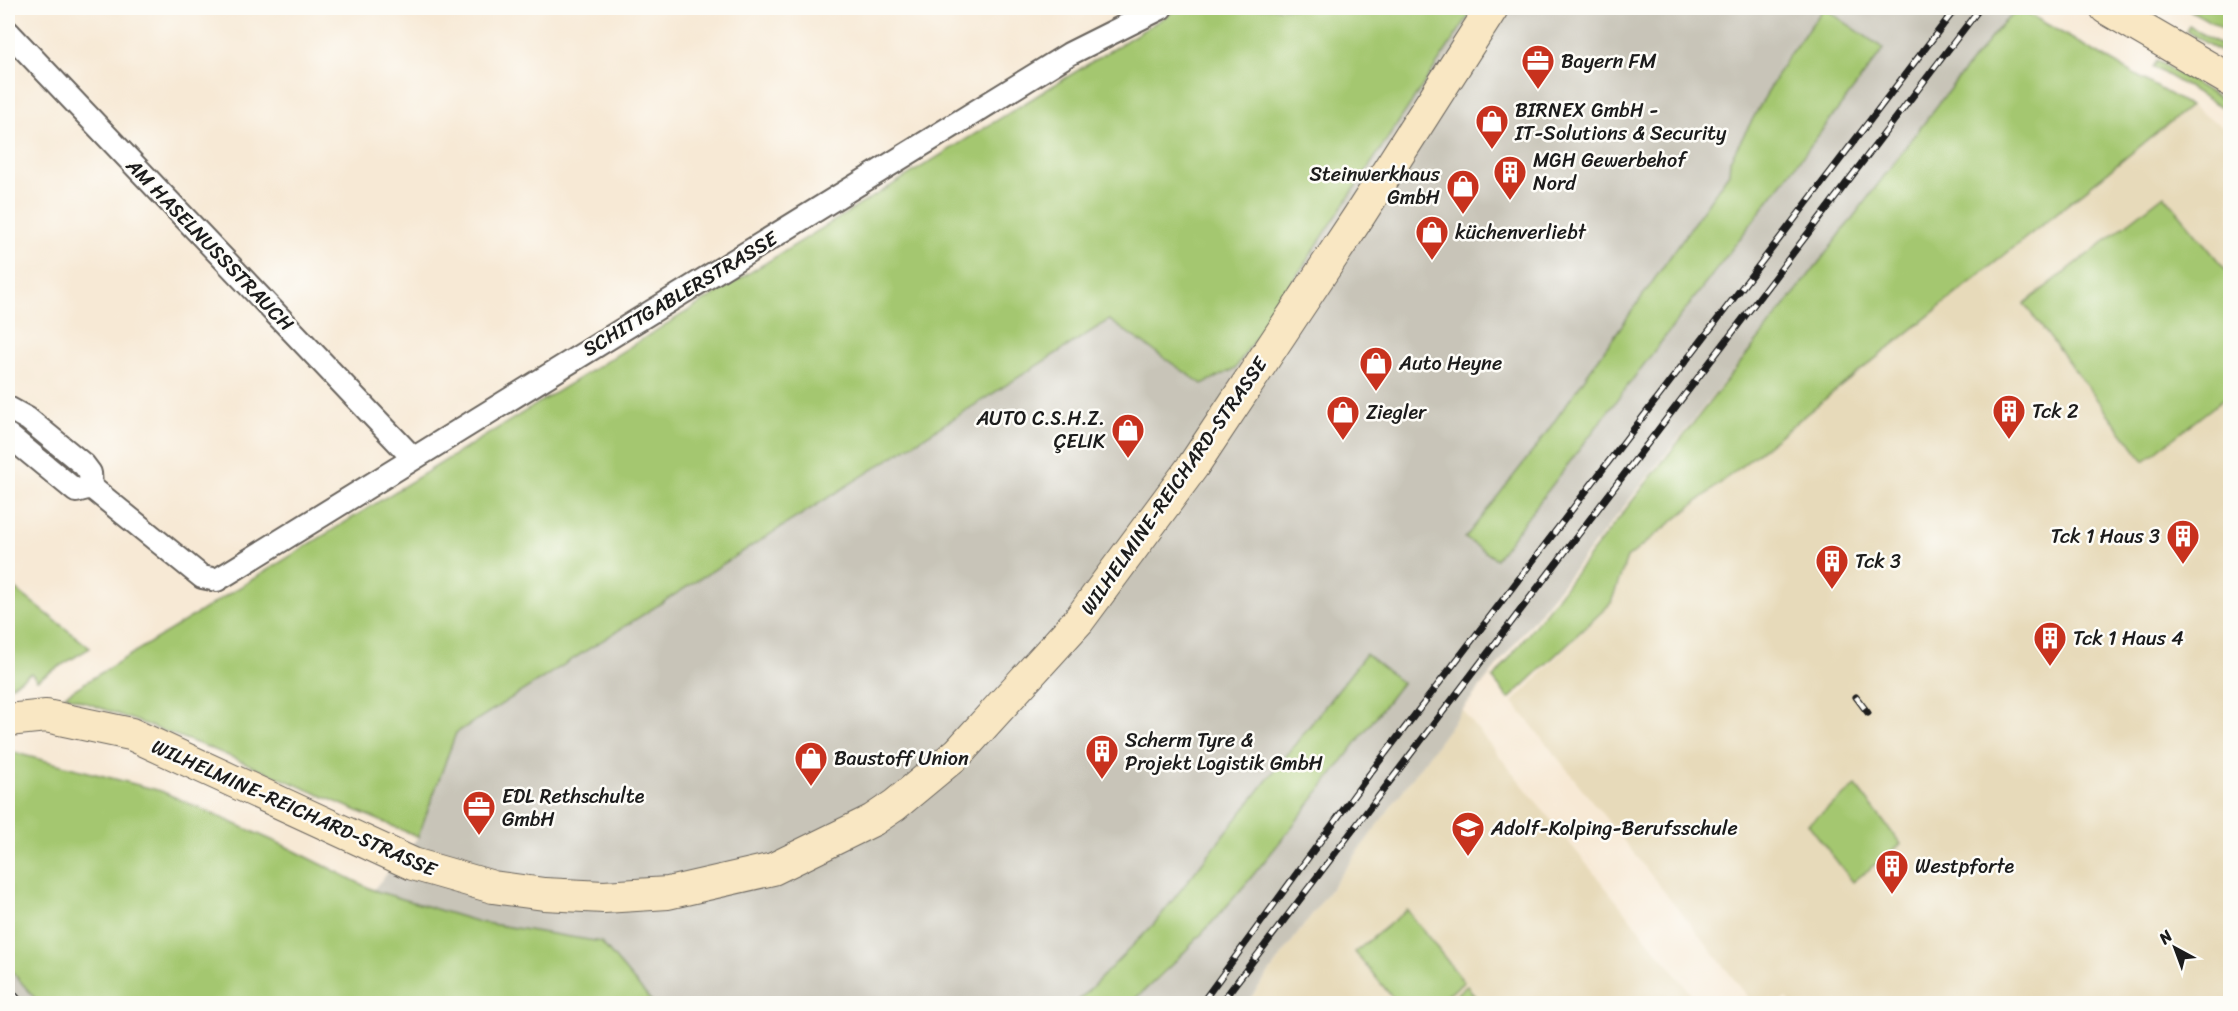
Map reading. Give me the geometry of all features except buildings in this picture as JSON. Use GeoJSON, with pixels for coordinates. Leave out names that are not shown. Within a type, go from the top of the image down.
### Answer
{"type":"FeatureCollection","features":[{"type":"Feature","properties":{"kind":"street","name":"SCHITTGABLERSTRASSE"},"geometry":{"type":"LineString","coordinates":[[91,487],[202,577],[217,580],[1069,54],[1161,8]]}},
{"type":"Feature","properties":{"kind":"street","name":"WILHELMINE-REICHARD-STRASSE"},"geometry":{"type":"LineString","coordinates":[[8,720],[46,716],[131,734],[412,864],[493,887],[544,894],[604,897],[668,893],[773,869],[794,859],[873,820],[959,752],[1078,620],[1147,531],[1199,456],[1492,8]]}},
{"type":"Feature","properties":{"kind":"street"},"geometry":{"type":"LineString","coordinates":[[2106,8],[2230,80]]}},
{"type":"Feature","properties":{"kind":"street","name":"AM HASELNUSSSTRAUCH"},"geometry":{"type":"LineString","coordinates":[[8,32],[413,458]]}},
{"type":"Feature","properties":{"kind":"street"},"geometry":{"type":"LineString","coordinates":[[8,408],[28,419],[77,458],[90,473],[91,487],[76,491],[8,435]]}},
{"type":"Feature","properties":{"kind":"shaded area"},"geometry":{"type":"Polygon","coordinates":[[[1474,8],[2021,8],[2002,24],[1952,86],[1823,257],[1462,710],[1247,1003],[1130,1003],[1163,975],[1237,894],[1401,683],[1366,654],[1154,924],[1076,1003],[653,1003],[601,942],[479,922],[373,890],[418,837],[456,733],[1109,320],[1202,384],[1474,8]],[[1824,9],[1786,59],[1730,160],[1729,173],[1537,446],[1465,537],[1495,558],[1646,359],[1824,9]]]}},
{"type":"Feature","properties":{"kind":"shaded area"},"geometry":{"type":"Polygon","coordinates":[[[2190,106],[2230,131],[2230,1003],[1792,1004],[1787,998],[1780,1003],[1753,1003],[1513,702],[1614,600],[1627,559],[2190,106]]]}},
{"type":"Feature","properties":{"kind":"shaded area","name":"Adolf-Kolping-Berufsschule"},"geometry":{"type":"Polygon","coordinates":[[[1462,710],[1699,1003],[1247,1004],[1462,710]]]}},
{"type":"Feature","properties":{"kind":"shaded area"},"geometry":{"type":"Polygon","coordinates":[[[8,967],[39,1003],[8,1003],[8,967]]]}},
{"type":"Feature","properties":{"kind":"green space"},"geometry":{"type":"Polygon","coordinates":[[[1179,8],[1474,8],[1235,369],[1202,384],[1109,320],[456,733],[418,837],[210,748],[65,695],[1179,8]]]}},
{"type":"Feature","properties":{"kind":"green space"},"geometry":{"type":"Polygon","coordinates":[[[1824,8],[1884,49],[1496,559],[1465,538],[1537,446],[1729,173],[1730,160],[1786,59],[1824,8]]]}},
{"type":"Feature","properties":{"kind":"green space"},"geometry":{"type":"Polygon","coordinates":[[[2186,8],[2230,8],[2230,33],[2186,8]]]}},
{"type":"Feature","properties":{"kind":"green space"},"geometry":{"type":"Polygon","coordinates":[[[2020,9],[2190,106],[1627,558],[1611,603],[1509,699],[1493,679],[1823,257],[1952,86],[2002,24],[2020,9]]]}},
{"type":"Feature","properties":{"kind":"green space"},"geometry":{"type":"Polygon","coordinates":[[[2189,26],[2230,51],[2230,58],[2186,31],[2189,26]]]}},
{"type":"Feature","properties":{"kind":"green space"},"geometry":{"type":"Polygon","coordinates":[[[2157,61],[2230,104],[2230,112],[2153,67],[2157,61]]]}},
{"type":"Feature","properties":{"kind":"green space"},"geometry":{"type":"Polygon","coordinates":[[[2164,195],[2230,275],[2230,394],[2144,461],[2024,304],[2164,195]]]}},
{"type":"Feature","properties":{"kind":"green space"},"geometry":{"type":"Polygon","coordinates":[[[8,583],[90,648],[37,680],[31,673],[8,688],[8,583]]]}},
{"type":"Feature","properties":{"kind":"green space"},"geometry":{"type":"Polygon","coordinates":[[[1366,654],[1402,683],[1240,891],[1169,968],[1130,1003],[1076,1003],[1154,924],[1366,654]]]}},
{"type":"Feature","properties":{"kind":"green space"},"geometry":{"type":"Polygon","coordinates":[[[8,751],[161,791],[283,845],[373,890],[479,922],[601,942],[653,1003],[39,1003],[8,967],[8,751]]]}},
{"type":"Feature","properties":{"kind":"green space"},"geometry":{"type":"Polygon","coordinates":[[[1856,786],[1901,844],[1853,882],[1808,824],[1856,786]]]}},
{"type":"Feature","properties":{"kind":"green space"},"geometry":{"type":"Polygon","coordinates":[[[1407,910],[1464,982],[1437,1003],[1397,1003],[1355,952],[1407,910]]]}},
{"type":"Feature","properties":{"kind":"green space"},"geometry":{"type":"Polygon","coordinates":[[[1467,986],[1477,999],[1471,1003],[1445,1003],[1467,986]]]}},
{"type":"Feature","properties":{"kind":"railway"},"geometry":{"type":"LineString","coordinates":[[1201,1004],[1368,776],[1956,8]]}},
{"type":"Feature","properties":{"kind":"railway"},"geometry":{"type":"LineString","coordinates":[[1220,1004],[1980,8]]}},
{"type":"Feature","properties":{"kind":"railway"},"geometry":{"type":"LineString","coordinates":[[1856,697],[1868,713]]}},
{"type":"Feature","properties":{"kind":"railway"},"geometry":{"type":"LineString","coordinates":[[8,987],[22,1004]]}},
{"type":"Feature","properties":{"kind":"place","name":"Bayern FM"},"geometry":{"type":"Point","coordinates":[1538,90]}},
{"type":"Feature","properties":{"kind":"place","name":"BIRNEX GmbH - IT-Solutions & Security"},"geometry":{"type":"Point","coordinates":[1492,150]}},
{"type":"Feature","properties":{"kind":"place","name":"MGH Gewerbehof Nord"},"geometry":{"type":"Point","coordinates":[1510,201]}},
{"type":"Feature","properties":{"kind":"place","name":"Steinwerkhaus GmbH"},"geometry":{"type":"Point","coordinates":[1463,215]}},
{"type":"Feature","properties":{"kind":"place","name":"küchenverliebt"},"geometry":{"type":"Point","coordinates":[1432,261]}},
{"type":"Feature","properties":{"kind":"place","name":"Auto Heyne"},"geometry":{"type":"Point","coordinates":[1376,392]}},
{"type":"Feature","properties":{"kind":"place","name":"Tck 2"},"geometry":{"type":"Point","coordinates":[2009,440]}},
{"type":"Feature","properties":{"kind":"place","name":"Ziegler"},"geometry":{"type":"Point","coordinates":[1343,441]}},
{"type":"Feature","properties":{"kind":"place","name":"AUTO C.S.H.Z. ÇELIK"},"geometry":{"type":"Point","coordinates":[1128,459]}},
{"type":"Feature","properties":{"kind":"place","name":"Tck 1 Haus 3"},"geometry":{"type":"Point","coordinates":[2183,565]}},
{"type":"Feature","properties":{"kind":"place","name":"Tck 3"},"geometry":{"type":"Point","coordinates":[1832,590]}},
{"type":"Feature","properties":{"kind":"place","name":"Tck 1 Haus 4"},"geometry":{"type":"Point","coordinates":[2050,667]}},
{"type":"Feature","properties":{"kind":"place","name":"Scherm Tyre & Projekt Logistik GmbH"},"geometry":{"type":"Point","coordinates":[1102,780]}},
{"type":"Feature","properties":{"kind":"place","name":"Baustoff Union"},"geometry":{"type":"Point","coordinates":[811,787]}},
{"type":"Feature","properties":{"kind":"place","name":"EDL Rethschulte GmbH"},"geometry":{"type":"Point","coordinates":[479,836]}},
{"type":"Feature","properties":{"kind":"place","name":"Adolf-Kolping-Berufsschule"},"geometry":{"type":"Point","coordinates":[1468,857]}},
{"type":"Feature","properties":{"kind":"place","name":"Westpforte"},"geometry":{"type":"Point","coordinates":[1892,895]}}]}
